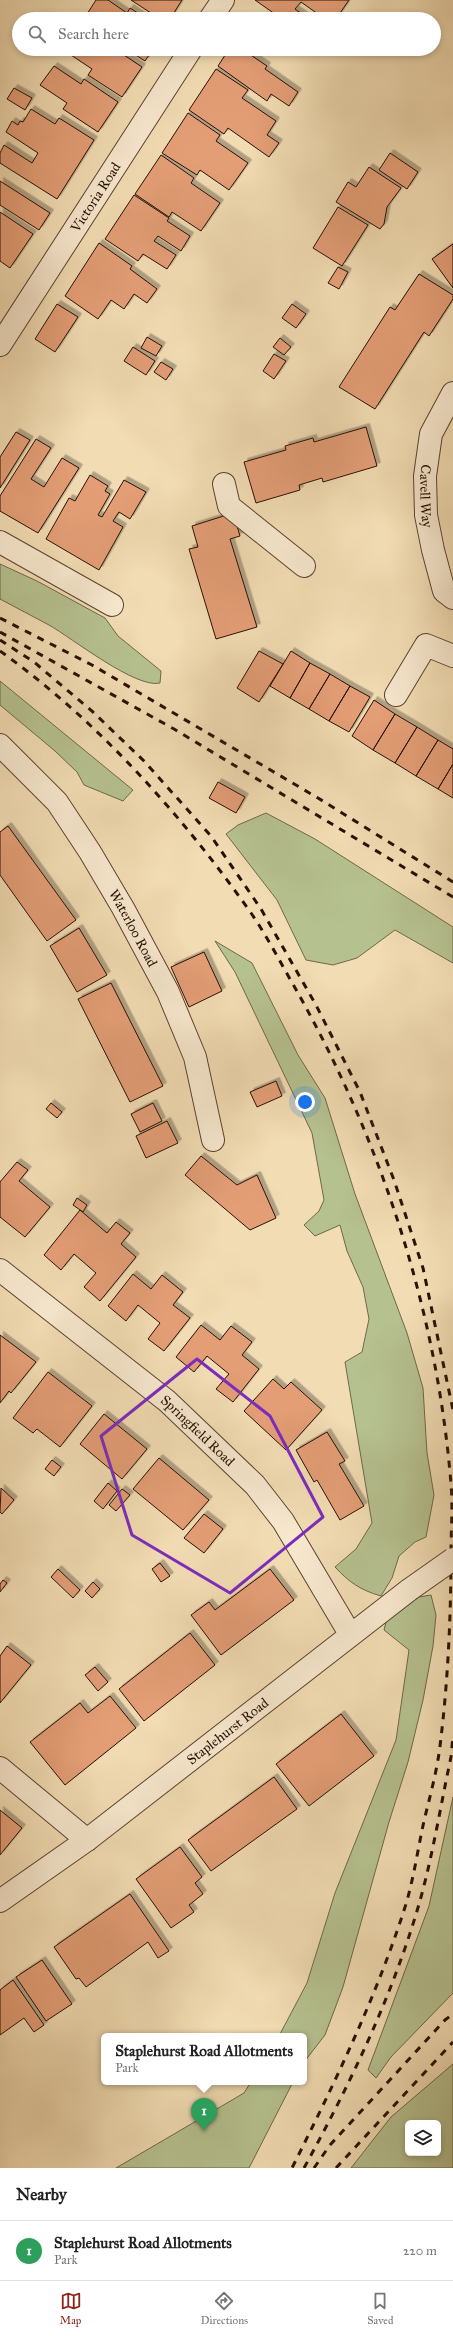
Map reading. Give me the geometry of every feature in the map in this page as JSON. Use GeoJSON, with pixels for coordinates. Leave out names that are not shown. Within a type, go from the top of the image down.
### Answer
{"type":"FeatureCollection","features":[{"type":"Feature","properties":{"kind":"street"},"geometry":{"type":"LineString","coordinates":[[214,12],[222,0]]}},
{"type":"Feature","properties":{"kind":"street","name":"Victoria Road"},"geometry":{"type":"LineString","coordinates":[[0,345],[186,56]]}},
{"type":"Feature","properties":{"kind":"street","name":"Cavell Way"},"geometry":{"type":"LineString","coordinates":[[453,393],[431,434],[425,476],[426,515],[433,550],[444,591],[453,598]]}},
{"type":"Feature","properties":{"kind":"street"},"geometry":{"type":"LineString","coordinates":[[224,484],[229,506],[304,566]]}},
{"type":"Feature","properties":{"kind":"street"},"geometry":{"type":"LineString","coordinates":[[0,542],[112,605]]}},
{"type":"Feature","properties":{"kind":"street"},"geometry":{"type":"LineString","coordinates":[[396,695],[426,645],[453,656]]}},
{"type":"Feature","properties":{"kind":"street","name":"Waterloo Road"},"geometry":{"type":"LineString","coordinates":[[0,745],[57,802],[90,852],[127,915],[168,992],[195,1057],[213,1140]]}},
{"type":"Feature","properties":{"kind":"street","name":"Springfield Road"},"geometry":{"type":"LineString","coordinates":[[0,1270],[167,1401],[255,1485],[283,1521],[350,1634]]}},
{"type":"Feature","properties":{"kind":"street","name":"Staplehurst Road"},"geometry":{"type":"LineString","coordinates":[[0,1901],[87,1840],[350,1634],[453,1559]]}},
{"type":"Feature","properties":{"kind":"street"},"geometry":{"type":"LineString","coordinates":[[0,1768],[87,1840]]}},
{"type":"Feature","properties":{"kind":"highlighted area"},"geometry":{"type":"Polygon","coordinates":[[[197,1359],[270,1416],[323,1517],[230,1593],[132,1535],[101,1436],[197,1359]]]}},
{"type":"Feature","properties":{"kind":"green space"},"geometry":{"type":"Polygon","coordinates":[[[0,564],[37,581],[105,618],[118,636],[161,671],[160,683],[149,683],[120,671],[49,625],[0,599],[0,564]]]}},
{"type":"Feature","properties":{"kind":"green space"},"geometry":{"type":"Polygon","coordinates":[[[0,681],[133,790],[123,801],[84,785],[77,772],[55,751],[0,705],[0,681]]]}},
{"type":"Feature","properties":{"kind":"green space"},"geometry":{"type":"Polygon","coordinates":[[[266,813],[315,839],[453,927],[453,963],[395,930],[357,958],[333,965],[306,960],[277,900],[226,834],[238,825],[266,813]]]}},
{"type":"Feature","properties":{"kind":"green space"},"geometry":{"type":"Polygon","coordinates":[[[215,941],[252,963],[298,1055],[325,1098],[355,1194],[407,1333],[423,1388],[427,1453],[434,1495],[426,1537],[415,1542],[399,1556],[392,1578],[381,1596],[355,1585],[335,1567],[356,1549],[372,1523],[345,1362],[362,1352],[369,1319],[363,1287],[347,1251],[340,1225],[315,1236],[304,1225],[319,1211],[324,1200],[312,1133],[235,972],[215,941]]]}},
{"type":"Feature","properties":{"kind":"green space"},"geometry":{"type":"Polygon","coordinates":[[[431,1595],[436,1615],[433,1646],[423,1700],[408,1762],[389,1822],[343,1987],[325,2035],[307,2058],[307,2033],[281,2033],[307,1983],[335,1893],[396,1740],[409,1650],[384,1630],[389,1610],[413,1598],[431,1595]]]}},
{"type":"Feature","properties":{"kind":"green space"},"geometry":{"type":"Polygon","coordinates":[[[453,1797],[453,1993],[391,2057],[376,2078],[368,2070],[429,1906],[453,1797]]]}},
{"type":"Feature","properties":{"kind":"green space"},"geometry":{"type":"Polygon","coordinates":[[[453,2064],[453,2168],[351,2168],[391,2117],[453,2064]]]}},
{"type":"Feature","properties":{"kind":"green space"},"geometry":{"type":"Polygon","coordinates":[[[249,2085],[291,2085],[249,2168],[116,2168],[244,2093],[249,2085]]]}},
{"type":"Feature","properties":{"kind":"building"},"geometry":{"type":"Polygon","coordinates":[[[96,0],[108,0],[126,12],[88,12],[96,0]]]}},
{"type":"Feature","properties":{"kind":"building"},"geometry":{"type":"Polygon","coordinates":[[[131,0],[182,0],[174,12],[149,12],[131,0]]]}},
{"type":"Feature","properties":{"kind":"building"},"geometry":{"type":"Polygon","coordinates":[[[255,0],[349,0],[341,12],[315,12],[301,2],[295,9],[299,12],[272,12],[255,0]]]}},
{"type":"Feature","properties":{"kind":"building"},"geometry":{"type":"Polygon","coordinates":[[[130,8],[136,12],[128,12],[130,8]]]}},
{"type":"Feature","properties":{"kind":"building"},"geometry":{"type":"Polygon","coordinates":[[[72,56],[126,56],[142,67],[122,97],[88,75],[92,69],[72,56]]]}},
{"type":"Feature","properties":{"kind":"building"},"geometry":{"type":"Polygon","coordinates":[[[137,56],[148,56],[145,61],[137,56]]]}},
{"type":"Feature","properties":{"kind":"building"},"geometry":{"type":"Polygon","coordinates":[[[224,56],[252,56],[267,66],[265,69],[298,92],[289,106],[271,94],[267,101],[218,66],[224,56]]]}},
{"type":"Feature","properties":{"kind":"building"},"geometry":{"type":"Polygon","coordinates":[[[54,66],[81,84],[84,79],[118,102],[98,132],[63,109],[67,103],[40,85],[54,66]]]}},
{"type":"Feature","properties":{"kind":"building"},"geometry":{"type":"Polygon","coordinates":[[[216,69],[248,90],[242,98],[276,121],[267,135],[279,143],[269,157],[228,128],[224,134],[189,110],[216,69]]]}},
{"type":"Feature","properties":{"kind":"building"},"geometry":{"type":"Polygon","coordinates":[[[14,88],[32,98],[25,110],[7,99],[14,88]]]}},
{"type":"Feature","properties":{"kind":"building"},"geometry":{"type":"Polygon","coordinates":[[[31,109],[55,124],[59,118],[94,140],[57,199],[0,163],[0,153],[4,145],[32,163],[38,153],[6,132],[12,121],[18,125],[20,121],[23,122],[31,109]]]}},
{"type":"Feature","properties":{"kind":"building"},"geometry":{"type":"Polygon","coordinates":[[[188,113],[220,135],[216,141],[248,163],[229,190],[200,170],[197,175],[162,153],[188,113]]]}},
{"type":"Feature","properties":{"kind":"building"},"geometry":{"type":"Polygon","coordinates":[[[390,153],[418,172],[407,189],[379,170],[390,153]]]}},
{"type":"Feature","properties":{"kind":"building"},"geometry":{"type":"Polygon","coordinates":[[[161,155],[194,178],[191,183],[220,203],[201,231],[172,212],[169,217],[135,194],[161,155]]]}},
{"type":"Feature","properties":{"kind":"building"},"geometry":{"type":"Polygon","coordinates":[[[369,167],[401,188],[387,207],[384,224],[380,229],[336,202],[348,182],[356,187],[369,167]]]}},
{"type":"Feature","properties":{"kind":"building"},"geometry":{"type":"Polygon","coordinates":[[[0,181],[50,213],[39,230],[0,205],[0,181]]]}},
{"type":"Feature","properties":{"kind":"building"},"geometry":{"type":"Polygon","coordinates":[[[134,195],[169,218],[167,221],[190,236],[181,251],[158,236],[154,241],[176,255],[167,269],[143,254],[138,261],[105,239],[134,195]]]}},
{"type":"Feature","properties":{"kind":"building"},"geometry":{"type":"Polygon","coordinates":[[[338,207],[368,225],[342,266],[313,248],[338,207]]]}},
{"type":"Feature","properties":{"kind":"building"},"geometry":{"type":"Polygon","coordinates":[[[0,212],[33,234],[10,268],[0,261],[0,212]]]}},
{"type":"Feature","properties":{"kind":"building"},"geometry":{"type":"Polygon","coordinates":[[[99,243],[132,266],[130,269],[157,289],[147,303],[134,294],[124,309],[111,300],[98,319],[65,296],[99,243]]]}},
{"type":"Feature","properties":{"kind":"building"},"geometry":{"type":"Polygon","coordinates":[[[453,244],[453,288],[432,259],[453,244]]]}},
{"type":"Feature","properties":{"kind":"building"},"geometry":{"type":"Polygon","coordinates":[[[338,267],[348,272],[339,289],[328,283],[338,267]]]}},
{"type":"Feature","properties":{"kind":"building"},"geometry":{"type":"Polygon","coordinates":[[[419,274],[453,295],[453,299],[429,336],[424,332],[375,409],[339,387],[390,307],[395,310],[419,274]]]}},
{"type":"Feature","properties":{"kind":"building"},"geometry":{"type":"Polygon","coordinates":[[[57,304],[78,317],[55,352],[35,339],[57,304]]]}},
{"type":"Feature","properties":{"kind":"building"},"geometry":{"type":"Polygon","coordinates":[[[292,304],[306,314],[296,328],[282,318],[292,304]]]}},
{"type":"Feature","properties":{"kind":"building"},"geometry":{"type":"Polygon","coordinates":[[[147,337],[162,346],[156,356],[141,348],[147,337]]]}},
{"type":"Feature","properties":{"kind":"building"},"geometry":{"type":"Polygon","coordinates":[[[280,338],[291,347],[284,355],[273,347],[280,338]]]}},
{"type":"Feature","properties":{"kind":"building"},"geometry":{"type":"Polygon","coordinates":[[[133,347],[155,361],[146,375],[124,361],[133,347]]]}},
{"type":"Feature","properties":{"kind":"building"},"geometry":{"type":"Polygon","coordinates":[[[274,354],[286,361],[274,379],[263,371],[274,354]]]}},
{"type":"Feature","properties":{"kind":"building"},"geometry":{"type":"Polygon","coordinates":[[[161,362],[173,369],[166,380],[154,372],[161,362]]]}},
{"type":"Feature","properties":{"kind":"building"},"geometry":{"type":"Polygon","coordinates":[[[366,427],[377,466],[323,482],[322,478],[299,485],[300,490],[256,503],[244,462],[286,450],[285,446],[313,438],[314,442],[366,427]]]}},
{"type":"Feature","properties":{"kind":"building"},"geometry":{"type":"Polygon","coordinates":[[[16,432],[30,440],[0,488],[0,457],[16,432]]]}},
{"type":"Feature","properties":{"kind":"building"},"geometry":{"type":"Polygon","coordinates":[[[36,439],[51,448],[31,479],[44,487],[62,458],[79,468],[38,533],[0,511],[0,496],[36,439]]]}},
{"type":"Feature","properties":{"kind":"building"},"geometry":{"type":"Polygon","coordinates":[[[90,475],[108,486],[105,491],[110,494],[98,515],[102,517],[124,480],[146,492],[130,519],[119,512],[113,521],[123,527],[99,570],[46,539],[69,498],[75,501],[90,475]]]}},
{"type":"Feature","properties":{"kind":"building"},"geometry":{"type":"Polygon","coordinates":[[[233,513],[240,536],[230,539],[257,627],[216,639],[189,549],[198,547],[192,526],[233,513]]]}},
{"type":"Feature","properties":{"kind":"building"},"geometry":{"type":"Polygon","coordinates":[[[259,651],[283,664],[259,702],[237,688],[259,651]]]}},
{"type":"Feature","properties":{"kind":"building"},"geometry":{"type":"Polygon","coordinates":[[[291,651],[310,663],[290,698],[270,686],[291,651]]]}},
{"type":"Feature","properties":{"kind":"building"},"geometry":{"type":"Polygon","coordinates":[[[310,663],[330,674],[309,709],[290,698],[310,663]]]}},
{"type":"Feature","properties":{"kind":"building"},"geometry":{"type":"Polygon","coordinates":[[[330,674],[350,686],[329,721],[309,709],[330,674]]]}},
{"type":"Feature","properties":{"kind":"building"},"geometry":{"type":"Polygon","coordinates":[[[350,686],[370,697],[349,732],[329,721],[350,686]]]}},
{"type":"Feature","properties":{"kind":"building"},"geometry":{"type":"Polygon","coordinates":[[[374,700],[395,714],[373,750],[352,736],[374,700]]]}},
{"type":"Feature","properties":{"kind":"building"},"geometry":{"type":"Polygon","coordinates":[[[395,714],[417,727],[395,763],[373,750],[395,714]]]}},
{"type":"Feature","properties":{"kind":"building"},"geometry":{"type":"Polygon","coordinates":[[[417,727],[438,740],[416,776],[395,763],[417,727]]]}},
{"type":"Feature","properties":{"kind":"building"},"geometry":{"type":"Polygon","coordinates":[[[438,740],[453,749],[453,764],[438,789],[416,776],[438,740]]]}},
{"type":"Feature","properties":{"kind":"building"},"geometry":{"type":"Polygon","coordinates":[[[453,764],[453,798],[438,789],[453,764]]]}},
{"type":"Feature","properties":{"kind":"building"},"geometry":{"type":"Polygon","coordinates":[[[218,782],[245,797],[236,813],[209,798],[218,782]]]}},
{"type":"Feature","properties":{"kind":"building"},"geometry":{"type":"Polygon","coordinates":[[[8,826],[76,920],[47,941],[0,875],[0,832],[8,826]]]}},
{"type":"Feature","properties":{"kind":"building"},"geometry":{"type":"Polygon","coordinates":[[[79,928],[107,975],[77,992],[50,946],[79,928]]]}},
{"type":"Feature","properties":{"kind":"building"},"geometry":{"type":"Polygon","coordinates":[[[204,952],[222,991],[189,1007],[171,967],[204,952]]]}},
{"type":"Feature","properties":{"kind":"building"},"geometry":{"type":"Polygon","coordinates":[[[111,983],[163,1086],[130,1102],[78,999],[111,983]]]}},
{"type":"Feature","properties":{"kind":"building"},"geometry":{"type":"Polygon","coordinates":[[[276,1081],[282,1096],[257,1107],[250,1092],[276,1081]]]}},
{"type":"Feature","properties":{"kind":"building"},"geometry":{"type":"Polygon","coordinates":[[[51,1103],[62,1112],[57,1118],[46,1109],[51,1103]]]}},
{"type":"Feature","properties":{"kind":"building"},"geometry":{"type":"Polygon","coordinates":[[[153,1103],[162,1121],[140,1132],[131,1114],[153,1103]]]}},
{"type":"Feature","properties":{"kind":"building"},"geometry":{"type":"Polygon","coordinates":[[[167,1121],[178,1143],[146,1158],[136,1136],[167,1121]]]}},
{"type":"Feature","properties":{"kind":"building"},"geometry":{"type":"Polygon","coordinates":[[[201,1156],[237,1185],[257,1175],[276,1218],[250,1230],[185,1175],[201,1156]]]}},
{"type":"Feature","properties":{"kind":"building"},"geometry":{"type":"Polygon","coordinates":[[[17,1162],[28,1170],[19,1181],[50,1207],[25,1237],[0,1217],[0,1182],[17,1162]]]}},
{"type":"Feature","properties":{"kind":"building"},"geometry":{"type":"Polygon","coordinates":[[[77,1198],[87,1205],[83,1212],[73,1205],[77,1198]]]}},
{"type":"Feature","properties":{"kind":"building"},"geometry":{"type":"Polygon","coordinates":[[[80,1210],[107,1233],[116,1222],[130,1233],[121,1244],[136,1257],[100,1301],[84,1287],[96,1273],[74,1254],[61,1270],[44,1255],[80,1210]]]}},
{"type":"Feature","properties":{"kind":"building"},"geometry":{"type":"Polygon","coordinates":[[[133,1274],[151,1289],[162,1275],[183,1292],[173,1305],[190,1318],[164,1351],[148,1339],[160,1323],[138,1305],[126,1321],[108,1306],[133,1274]]]}},
{"type":"Feature","properties":{"kind":"building"},"geometry":{"type":"Polygon","coordinates":[[[201,1325],[220,1340],[231,1326],[252,1342],[242,1355],[259,1369],[233,1402],[216,1389],[229,1374],[207,1356],[194,1372],[176,1357],[201,1325]]]}},
{"type":"Feature","properties":{"kind":"building"},"geometry":{"type":"Polygon","coordinates":[[[0,1335],[36,1362],[11,1393],[9,1391],[0,1403],[0,1335]]]}},
{"type":"Feature","properties":{"kind":"building"},"geometry":{"type":"Polygon","coordinates":[[[48,1372],[92,1406],[60,1447],[37,1429],[33,1433],[13,1418],[48,1372]]]}},
{"type":"Feature","properties":{"kind":"building"},"geometry":{"type":"Polygon","coordinates":[[[273,1379],[284,1389],[291,1382],[322,1410],[286,1450],[244,1411],[273,1379]]]}},
{"type":"Feature","properties":{"kind":"building"},"geometry":{"type":"Polygon","coordinates":[[[104,1414],[147,1449],[122,1479],[80,1444],[104,1414]]]}},
{"type":"Feature","properties":{"kind":"building"},"geometry":{"type":"Polygon","coordinates":[[[327,1432],[345,1461],[339,1464],[364,1506],[340,1520],[317,1480],[314,1482],[296,1450],[327,1432]]]}},
{"type":"Feature","properties":{"kind":"building"},"geometry":{"type":"Polygon","coordinates":[[[159,1458],[209,1500],[183,1530],[133,1489],[159,1458]]]}},
{"type":"Feature","properties":{"kind":"building"},"geometry":{"type":"Polygon","coordinates":[[[52,1460],[61,1467],[54,1476],[45,1469],[52,1460]]]}},
{"type":"Feature","properties":{"kind":"building"},"geometry":{"type":"Polygon","coordinates":[[[108,1483],[117,1491],[103,1509],[94,1501],[108,1483]]]}},
{"type":"Feature","properties":{"kind":"building"},"geometry":{"type":"Polygon","coordinates":[[[1,1488],[14,1500],[2,1514],[0,1512],[1,1488]]]}},
{"type":"Feature","properties":{"kind":"building"},"geometry":{"type":"Polygon","coordinates":[[[122,1489],[130,1495],[116,1511],[109,1505],[122,1489]]]}},
{"type":"Feature","properties":{"kind":"building"},"geometry":{"type":"Polygon","coordinates":[[[204,1514],[223,1529],[204,1553],[184,1538],[204,1514]]]}},
{"type":"Feature","properties":{"kind":"building"},"geometry":{"type":"Polygon","coordinates":[[[160,1563],[170,1576],[161,1582],[152,1569],[160,1563]]]}},
{"type":"Feature","properties":{"kind":"building"},"geometry":{"type":"Polygon","coordinates":[[[58,1569],[80,1590],[73,1598],[51,1577],[58,1569]]]}},
{"type":"Feature","properties":{"kind":"building"},"geometry":{"type":"Polygon","coordinates":[[[270,1569],[294,1600],[221,1655],[191,1615],[209,1602],[215,1610],[270,1569]]]}},
{"type":"Feature","properties":{"kind":"building"},"geometry":{"type":"Polygon","coordinates":[[[3,1580],[7,1583],[0,1592],[0,1584],[3,1580]]]}},
{"type":"Feature","properties":{"kind":"building"},"geometry":{"type":"Polygon","coordinates":[[[93,1582],[100,1589],[92,1598],[85,1591],[93,1582]]]}},
{"type":"Feature","properties":{"kind":"building"},"geometry":{"type":"Polygon","coordinates":[[[190,1633],[215,1665],[144,1721],[119,1689],[190,1633]]]}},
{"type":"Feature","properties":{"kind":"building"},"geometry":{"type":"Polygon","coordinates":[[[7,1646],[31,1665],[0,1703],[0,1656],[7,1646]]]}},
{"type":"Feature","properties":{"kind":"building"},"geometry":{"type":"Polygon","coordinates":[[[95,1667],[108,1682],[98,1691],[85,1675],[95,1667]]]}},
{"type":"Feature","properties":{"kind":"building"},"geometry":{"type":"Polygon","coordinates":[[[110,1696],[136,1728],[65,1785],[30,1742],[80,1703],[88,1713],[110,1696]]]}},
{"type":"Feature","properties":{"kind":"building"},"geometry":{"type":"Polygon","coordinates":[[[341,1714],[374,1756],[309,1806],[276,1764],[341,1714]]]}},
{"type":"Feature","properties":{"kind":"building"},"geometry":{"type":"Polygon","coordinates":[[[274,1777],[297,1809],[211,1871],[188,1840],[274,1777]]]}},
{"type":"Feature","properties":{"kind":"building"},"geometry":{"type":"Polygon","coordinates":[[[0,1810],[22,1828],[0,1855],[0,1810]]]}},
{"type":"Feature","properties":{"kind":"building"},"geometry":{"type":"Polygon","coordinates":[[[180,1847],[202,1877],[195,1883],[203,1894],[189,1905],[194,1912],[171,1928],[136,1879],[180,1847]]]}},
{"type":"Feature","properties":{"kind":"building"},"geometry":{"type":"Polygon","coordinates":[[[130,1894],[169,1951],[158,1958],[148,1942],[86,1987],[79,1978],[76,1979],[54,1947],[130,1894]]]}},
{"type":"Feature","properties":{"kind":"building"},"geometry":{"type":"Polygon","coordinates":[[[42,1960],[72,2004],[46,2021],[16,1977],[42,1960]]]}},
{"type":"Feature","properties":{"kind":"building"},"geometry":{"type":"Polygon","coordinates":[[[13,1980],[44,2025],[34,2032],[24,2018],[0,2035],[0,1990],[13,1980]]]}},
{"type":"Feature","properties":{"kind":"railway"},"geometry":{"type":"LineString","coordinates":[[0,618],[92,665],[318,798],[453,882]]}},
{"type":"Feature","properties":{"kind":"railway"},"geometry":{"type":"LineString","coordinates":[[0,632],[174,729],[453,897]]}},
{"type":"Feature","properties":{"kind":"railway"},"geometry":{"type":"LineString","coordinates":[[0,640],[34,662],[93,712],[144,761],[211,836],[261,909],[316,1005],[360,1092],[394,1180],[423,1268],[453,1410]]}},
{"type":"Feature","properties":{"kind":"railway"},"geometry":{"type":"LineString","coordinates":[[0,651],[36,678],[71,708],[136,772],[167,805],[224,876],[251,913],[294,986],[325,1044],[353,1103],[378,1164],[400,1226],[418,1290],[433,1354],[444,1419],[452,1501],[448,1649],[443,1722],[437,1765],[409,1894],[395,1938],[369,2005],[292,2168]]}},
{"type":"Feature","properties":{"kind":"railway"},"geometry":{"type":"LineString","coordinates":[[304,2168],[337,2106],[367,2042],[406,1945],[417,1911],[431,1854],[451,1757],[453,1736]]}},
{"type":"Feature","properties":{"kind":"railway"},"geometry":{"type":"LineString","coordinates":[[314,2168],[330,2145],[445,2020],[453,2014]]}},
{"type":"Feature","properties":{"kind":"railway"},"geometry":{"type":"LineString","coordinates":[[336,2168],[453,2042]]}},
{"type":"Feature","properties":{"kind":"place","name":"Staplehurst Road Allotments"},"geometry":{"type":"Point","coordinates":[204,2131]}}]}
